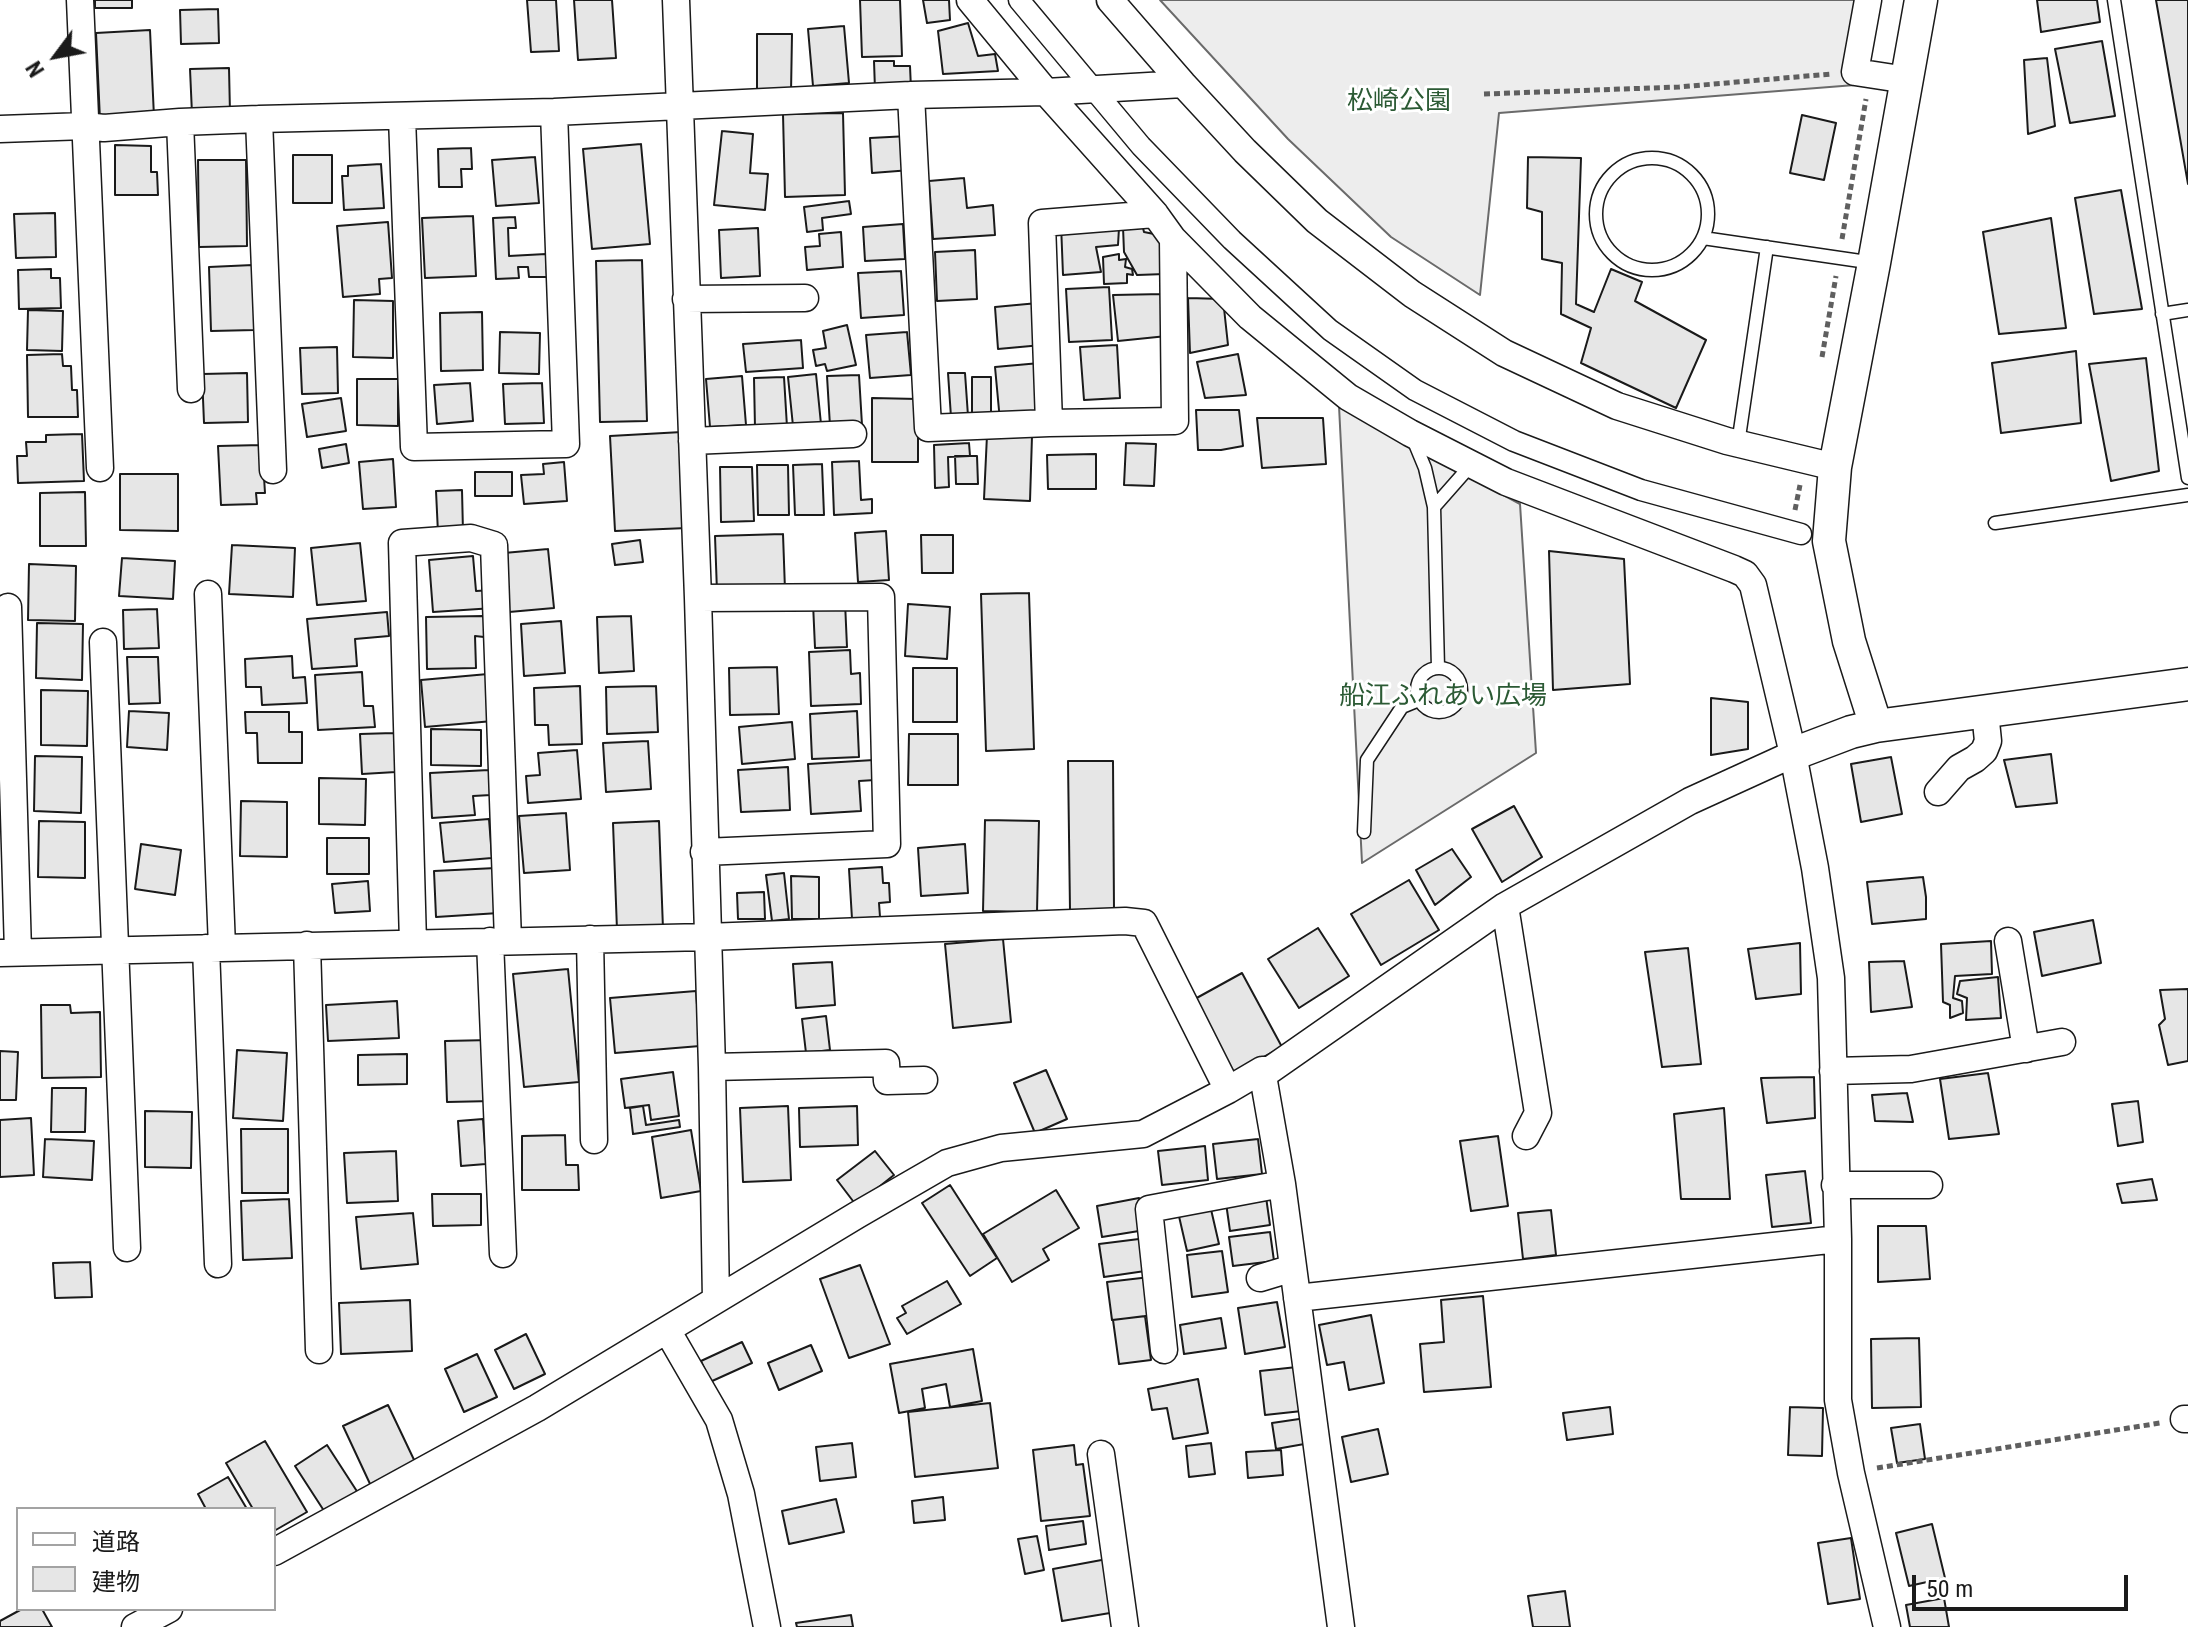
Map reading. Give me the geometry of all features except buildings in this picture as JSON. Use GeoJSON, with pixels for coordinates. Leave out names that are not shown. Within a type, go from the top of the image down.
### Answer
{"type":"FeatureCollection","features":[{"type":"Feature","properties":{"kind":"street"},"geometry":{"type":"LineString","coordinates":[[80,0],[100,468]]}},
{"type":"Feature","properties":{"kind":"street"},"geometry":{"type":"LineString","coordinates":[[676,0],[698,598],[716,1300]]}},
{"type":"Feature","properties":{"kind":"street"},"geometry":{"type":"LineString","coordinates":[[970,0],[1046,92],[1155,214],[1173,239],[1262,327],[1348,397],[1506,482],[1745,574],[1753,585],[1793,754],[1815,868],[1831,978],[1838,1239],[1838,1400],[1851,1473],[1887,1627]]}},
{"type":"Feature","properties":{"kind":"street"},"geometry":{"type":"LineString","coordinates":[[1019,0],[1141,146],[1232,240],[1330,330],[1415,390],[1514,441],[1641,490],[1801,534]]}},
{"type":"Feature","properties":{"kind":"street"},"geometry":{"type":"LineString","coordinates":[[1110,0],[1245,151],[1317,221],[1412,294],[1504,353],[1617,406],[1738,444],[1835,467]]}},
{"type":"Feature","properties":{"kind":"street"},"geometry":{"type":"LineString","coordinates":[[1868,0],[1855,72],[1907,80]]}},
{"type":"Feature","properties":{"kind":"street"},"geometry":{"type":"LineString","coordinates":[[1876,726],[1849,641],[1829,541],[1835,467],[1921,0]]}},
{"type":"Feature","properties":{"kind":"street"},"geometry":{"type":"LineString","coordinates":[[0,129],[554,112],[1183,84]]}},
{"type":"Feature","properties":{"kind":"street"},"geometry":{"type":"LineString","coordinates":[[911,95],[928,428],[1175,421],[1173,239]]}},
{"type":"Feature","properties":{"kind":"street"},"geometry":{"type":"LineString","coordinates":[[402,117],[414,447],[566,444],[554,112]]}},
{"type":"Feature","properties":{"kind":"street"},"geometry":{"type":"LineString","coordinates":[[259,119],[273,470]]}},
{"type":"Feature","properties":{"kind":"street"},"geometry":{"type":"LineString","coordinates":[[180,122],[191,389]]}},
{"type":"Feature","properties":{"kind":"street"},"geometry":{"type":"LineString","coordinates":[[1049,423],[1042,223],[1155,214]]}},
{"type":"Feature","properties":{"kind":"street"},"geometry":{"type":"LineString","coordinates":[[686,299],[805,298]]}},
{"type":"Feature","properties":{"kind":"street"},"geometry":{"type":"LineString","coordinates":[[692,441],[853,434]]}},
{"type":"Feature","properties":{"kind":"street"},"geometry":{"type":"LineString","coordinates":[[413,943],[402,543],[471,538],[494,545],[503,1254]]}},
{"type":"Feature","properties":{"kind":"street"},"geometry":{"type":"LineString","coordinates":[[208,594],[218,1264]]}},
{"type":"Feature","properties":{"kind":"street"},"geometry":{"type":"LineString","coordinates":[[698,598],[881,597],[882,612],[887,844],[704,852]]}},
{"type":"Feature","properties":{"kind":"street"},"geometry":{"type":"LineString","coordinates":[[8,607],[9,952],[707,937],[1125,921],[1144,923],[1228,1090]]}},
{"type":"Feature","properties":{"kind":"street"},"geometry":{"type":"LineString","coordinates":[[103,642],[127,1248]]}},
{"type":"Feature","properties":{"kind":"street"},"geometry":{"type":"LineString","coordinates":[[276,1551],[537,1408],[947,1163],[1001,1148],[1143,1134],[1262,1070],[1270,1070],[1505,906],[1690,801],[1793,754],[1876,726],[2188,684]]}},
{"type":"Feature","properties":{"kind":"street"},"geometry":{"type":"LineString","coordinates":[[1938,792],[1959,768],[1984,751],[1988,741],[1985,712]]}},
{"type":"Feature","properties":{"kind":"street"},"geometry":{"type":"LineString","coordinates":[[1505,906],[1538,1113],[1526,1136]]}},
{"type":"Feature","properties":{"kind":"street"},"geometry":{"type":"LineString","coordinates":[[590,939],[594,1140]]}},
{"type":"Feature","properties":{"kind":"street"},"geometry":{"type":"LineString","coordinates":[[2008,941],[2026,1049]]}},
{"type":"Feature","properties":{"kind":"street"},"geometry":{"type":"LineString","coordinates":[[307,945],[319,1350]]}},
{"type":"Feature","properties":{"kind":"street"},"geometry":{"type":"LineString","coordinates":[[1833,1071],[1911,1069],[2062,1042]]}},
{"type":"Feature","properties":{"kind":"street"},"geometry":{"type":"LineString","coordinates":[[712,1067],[886,1063],[887,1081],[924,1080]]}},
{"type":"Feature","properties":{"kind":"street"},"geometry":{"type":"LineString","coordinates":[[1262,1070],[1282,1184],[1341,1627]]}},
{"type":"Feature","properties":{"kind":"street"},"geometry":{"type":"LineString","coordinates":[[1164,1350],[1149,1209],[1282,1184]]}},
{"type":"Feature","properties":{"kind":"street"},"geometry":{"type":"LineString","coordinates":[[1835,1185],[1929,1185]]}},
{"type":"Feature","properties":{"kind":"street"},"geometry":{"type":"LineString","coordinates":[[1297,1298],[1838,1239]]}},
{"type":"Feature","properties":{"kind":"street"},"geometry":{"type":"LineString","coordinates":[[1260,1278],[1293,1268]]}},
{"type":"Feature","properties":{"kind":"street"},"geometry":{"type":"LineString","coordinates":[[667,1330],[719,1420],[741,1494],[767,1627]]}},
{"type":"Feature","properties":{"kind":"street"},"geometry":{"type":"LineString","coordinates":[[1101,1454],[1125,1627]]}},
{"type":"Feature","properties":{"kind":"street"},"geometry":{"type":"LineString","coordinates":[[135,1627],[165,1611]]}},
{"type":"Feature","properties":{"kind":"lane"},"geometry":{"type":"LineString","coordinates":[[2114,0],[2188,478]]}},
{"type":"Feature","properties":{"kind":"lane"},"geometry":{"type":"LineString","coordinates":[[1658,157],[1679,164],[1697,179],[1707,199],[1709,221],[1703,238],[1687,259],[1667,269],[1645,271],[1624,264],[1607,250],[1597,230],[1595,207],[1602,186],[1616,169],[1636,159],[1658,157]]}},
{"type":"Feature","properties":{"kind":"lane"},"geometry":{"type":"LineString","coordinates":[[1703,238],[1874,263]]}},
{"type":"Feature","properties":{"kind":"lane"},"geometry":{"type":"LineString","coordinates":[[1738,444],[1767,247]]}},
{"type":"Feature","properties":{"kind":"lane"},"geometry":{"type":"LineString","coordinates":[[2162,314],[2188,310]]}},
{"type":"Feature","properties":{"kind":"lane"},"geometry":{"type":"LineString","coordinates":[[1410,433],[1425,468],[1434,507],[1438,668]]}},
{"type":"Feature","properties":{"kind":"lane"},"geometry":{"type":"LineString","coordinates":[[1434,507],[1471,465]]}},
{"type":"Feature","properties":{"kind":"lane"},"geometry":{"type":"LineString","coordinates":[[1995,523],[2188,495]]}},
{"type":"Feature","properties":{"kind":"lane"},"geometry":{"type":"LineString","coordinates":[[1438,668],[1454,674],[1462,689],[1456,705],[1441,712],[1424,707],[1417,691],[1423,675],[1438,668]]}},
{"type":"Feature","properties":{"kind":"lane"},"geometry":{"type":"LineString","coordinates":[[1364,832],[1367,760],[1402,707],[1419,700]]}},
{"type":"Feature","properties":{"kind":"path"},"geometry":{"type":"LineString","coordinates":[[1484,94],[1679,87],[1855,72]]}},
{"type":"Feature","properties":{"kind":"path"},"geometry":{"type":"LineString","coordinates":[[1851,1473],[2186,1419]]}},
{"type":"Feature","properties":{"kind":"shaded area","name":"松崎公園"},"geometry":{"type":"Polygon","coordinates":[[[1160,0],[1866,0],[1855,85],[1499,113],[1480,295],[1391,237],[1288,139],[1160,0]]]}},
{"type":"Feature","properties":{"kind":"shaded area","name":"船江ふれあい広場"},"geometry":{"type":"Polygon","coordinates":[[[1339,406],[1520,504],[1536,753],[1362,863],[1339,406]]]}}]}
